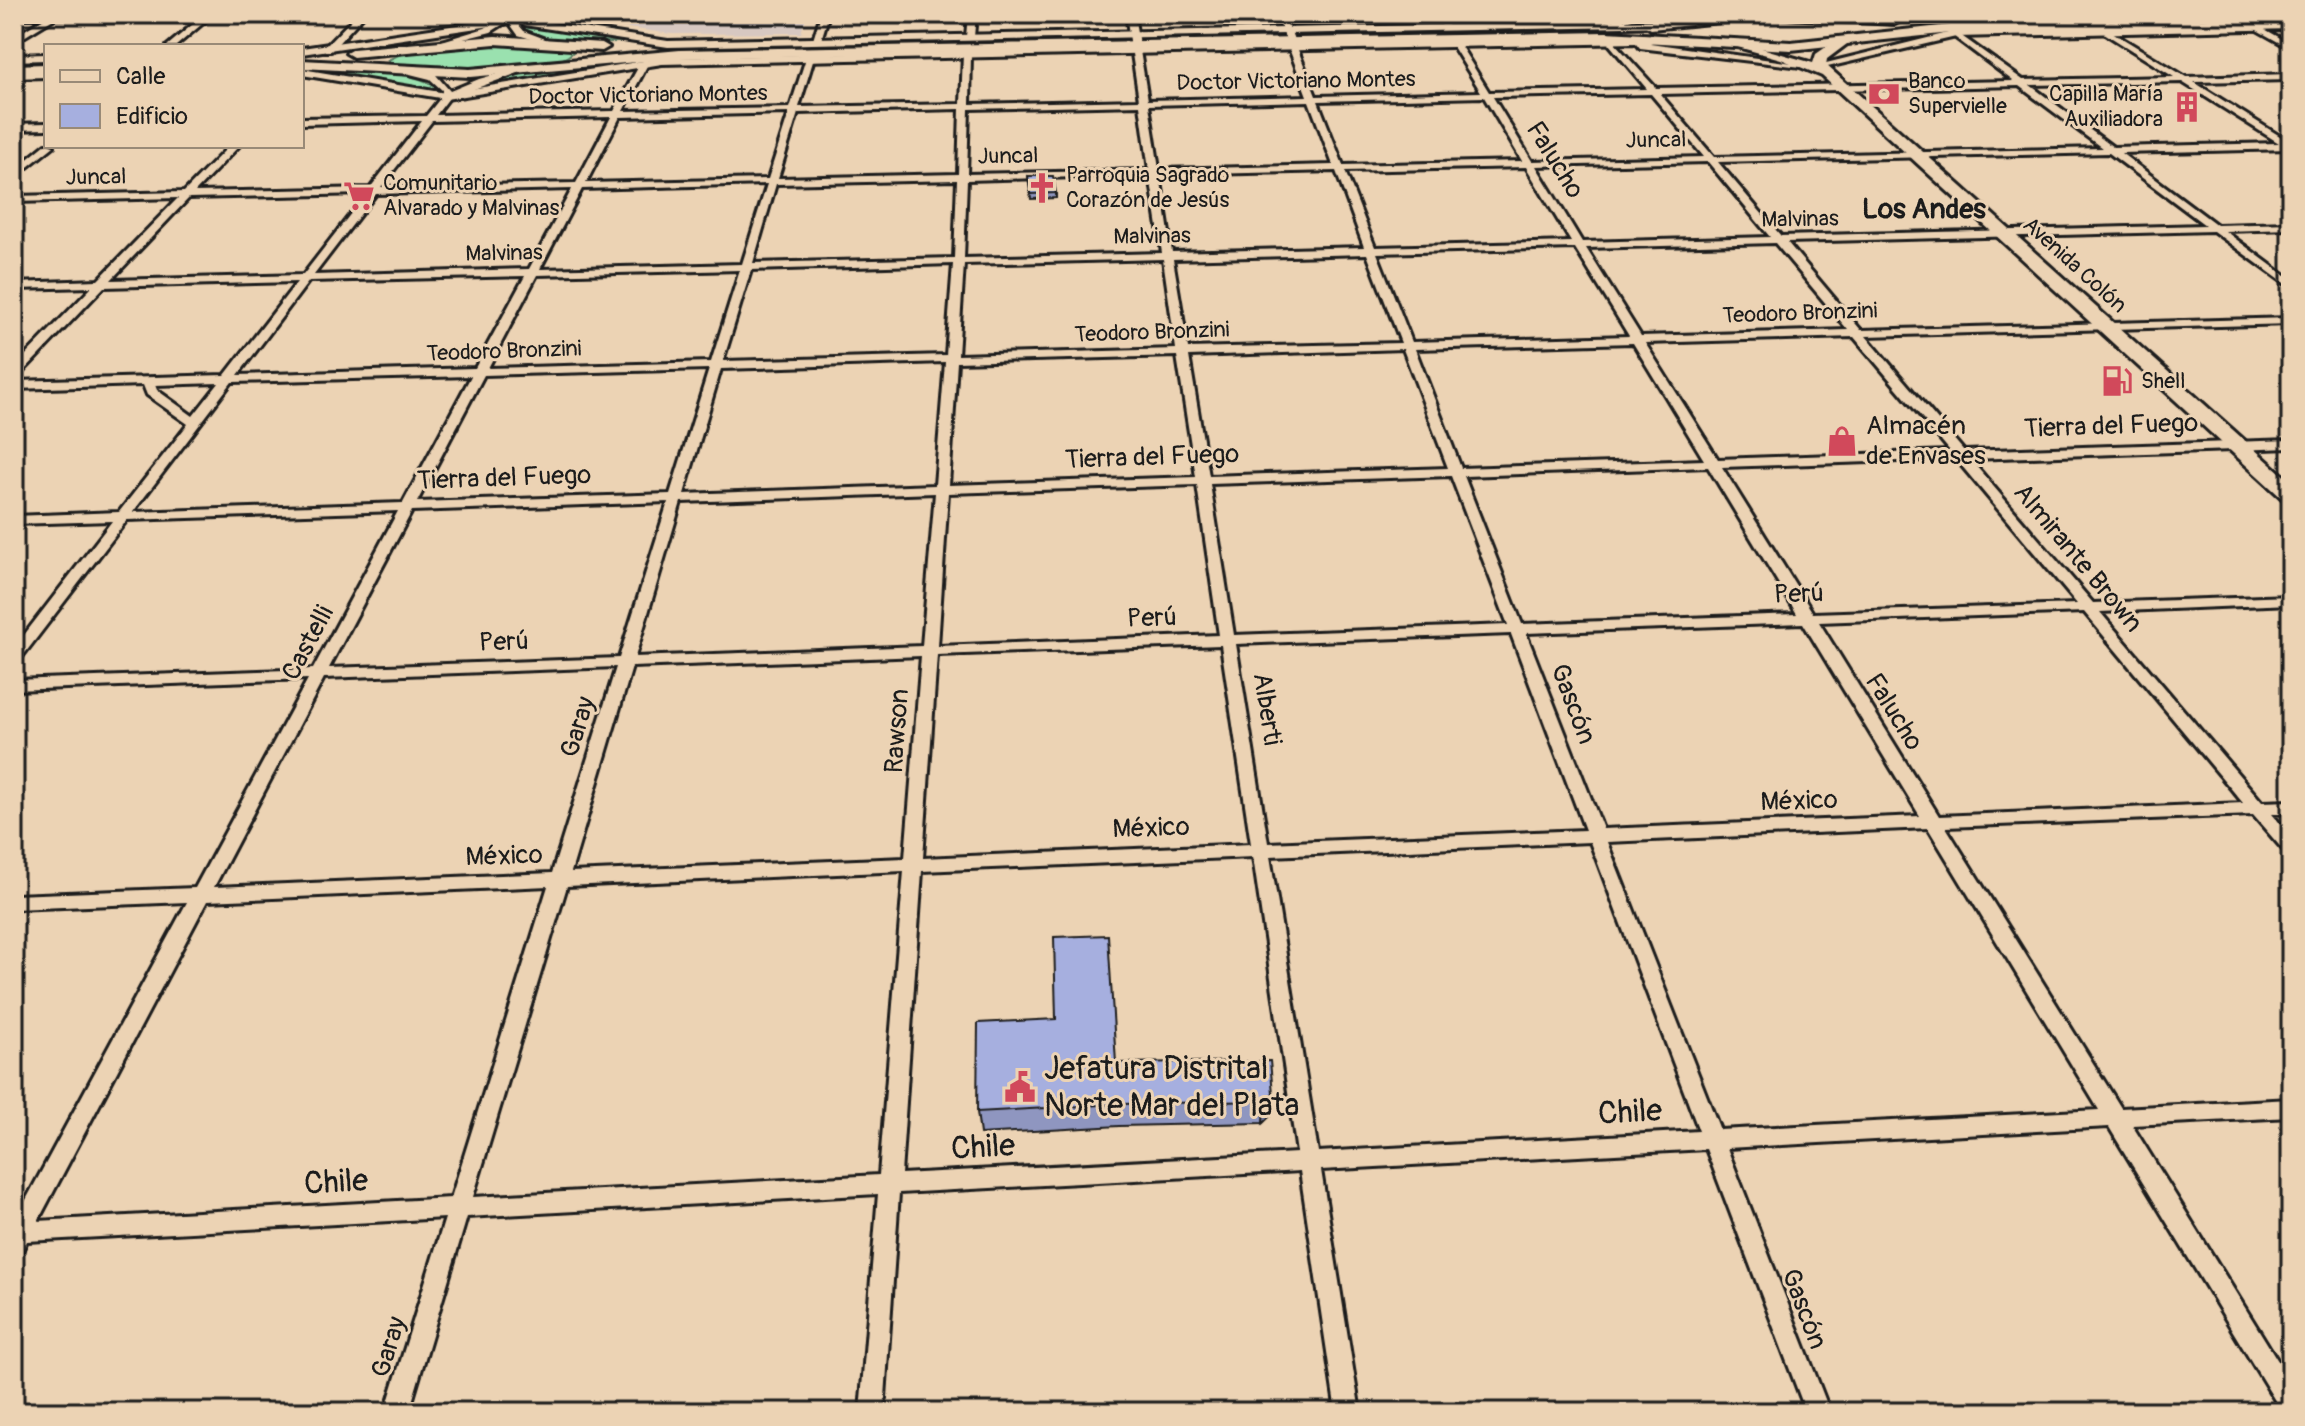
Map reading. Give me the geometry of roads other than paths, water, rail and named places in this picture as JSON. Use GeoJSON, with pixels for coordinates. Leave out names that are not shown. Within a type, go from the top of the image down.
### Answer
{"type":"FeatureCollection","features":[{"type":"Feature","properties":{"kind":"highway"},"geometry":{"type":"LineString","coordinates":[[1291,40],[1599,31],[1766,14]]}},
{"type":"Feature","properties":{"kind":"highway"},"geometry":{"type":"LineString","coordinates":[[1772,14],[1830,17],[1884,27],[1956,34]]}},
{"type":"Feature","properties":{"kind":"highway"},"geometry":{"type":"LineString","coordinates":[[304,64],[487,73],[680,54],[1606,36],[1801,46],[1850,40],[1930,15]]}},
{"type":"Feature","properties":{"kind":"highway"},"geometry":{"type":"LineString","coordinates":[[1830,17],[1869,27],[1869,32],[1850,40]]}},
{"type":"Feature","properties":{"kind":"highway","name":"Avenida Colón"},"geometry":{"type":"LineString","coordinates":[[1699,19],[1682,25],[1681,31],[1689,36],[1730,43]]}},
{"type":"Feature","properties":{"kind":"highway"},"geometry":{"type":"LineString","coordinates":[[1884,27],[2291,21]]}},
{"type":"Feature","properties":{"kind":"highway"},"geometry":{"type":"LineString","coordinates":[[304,64],[395,49],[479,41],[667,49],[1134,43]]}},
{"type":"Feature","properties":{"kind":"highway"},"geometry":{"type":"LineString","coordinates":[[534,68],[568,61],[580,53],[576,48],[551,42]]}},
{"type":"Feature","properties":{"kind":"highway"},"geometry":{"type":"LineString","coordinates":[[408,71],[383,65],[382,58],[419,46]]}},
{"type":"Feature","properties":{"kind":"highway"},"geometry":{"type":"LineString","coordinates":[[14,63],[44,63]]}},
{"type":"Feature","properties":{"kind":"main road"},"geometry":{"type":"LineString","coordinates":[[1818,68],[1821,57],[1850,40]]}},
{"type":"Feature","properties":{"kind":"main road","name":"Avenida Colón"},"geometry":{"type":"LineString","coordinates":[[1730,43],[1785,56],[1818,68],[2291,494]]}},
{"type":"Feature","properties":{"kind":"street"},"geometry":{"type":"LineString","coordinates":[[14,16],[121,14]]}},
{"type":"Feature","properties":{"kind":"street"},"geometry":{"type":"LineString","coordinates":[[173,44],[210,14]]}},
{"type":"Feature","properties":{"kind":"street"},"geometry":{"type":"LineString","coordinates":[[304,63],[328,49],[361,14]]}},
{"type":"Feature","properties":{"kind":"street"},"geometry":{"type":"LineString","coordinates":[[817,40],[825,14]]}},
{"type":"Feature","properties":{"kind":"street"},"geometry":{"type":"LineString","coordinates":[[970,37],[972,14]]}},
{"type":"Feature","properties":{"kind":"street","name":"Alberti"},"geometry":{"type":"LineString","coordinates":[[1130,14],[1348,1412]]}},
{"type":"Feature","properties":{"kind":"street","name":"Gascón"},"geometry":{"type":"LineString","coordinates":[[1280,14],[1374,250],[1818,1412]]}},
{"type":"Feature","properties":{"kind":"street"},"geometry":{"type":"LineString","coordinates":[[1439,14],[1448,28]]}},
{"type":"Feature","properties":{"kind":"street"},"geometry":{"type":"LineString","coordinates":[[1593,14],[1602,24]]}},
{"type":"Feature","properties":{"kind":"street"},"geometry":{"type":"LineString","coordinates":[[1602,24],[1650,14]]}},
{"type":"Feature","properties":{"kind":"street"},"geometry":{"type":"LineString","coordinates":[[1908,14],[2099,14]]}},
{"type":"Feature","properties":{"kind":"street"},"geometry":{"type":"LineString","coordinates":[[14,41],[54,15]]}},
{"type":"Feature","properties":{"kind":"street"},"geometry":{"type":"LineString","coordinates":[[328,49],[513,17],[668,44]]}},
{"type":"Feature","properties":{"kind":"street"},"geometry":{"type":"LineString","coordinates":[[513,17],[517,31],[551,42]]}},
{"type":"Feature","properties":{"kind":"street"},"geometry":{"type":"LineString","coordinates":[[419,46],[470,36],[513,17]]}},
{"type":"Feature","properties":{"kind":"street"},"geometry":{"type":"LineString","coordinates":[[1612,42],[1818,68],[1956,34],[2107,31],[2242,20],[2291,47]]}},
{"type":"Feature","properties":{"kind":"street"},"geometry":{"type":"LineString","coordinates":[[1291,40],[1448,28],[1670,23]]}},
{"type":"Feature","properties":{"kind":"street"},"geometry":{"type":"LineString","coordinates":[[2107,31],[2290,146]]}},
{"type":"Feature","properties":{"kind":"street"},"geometry":{"type":"LineString","coordinates":[[1956,34],[2291,285]]}},
{"type":"Feature","properties":{"kind":"street"},"geometry":{"type":"LineString","coordinates":[[578,46],[970,37],[1134,43]]}},
{"type":"Feature","properties":{"kind":"street"},"geometry":{"type":"LineString","coordinates":[[1291,40],[1456,45],[1684,39]]}},
{"type":"Feature","properties":{"kind":"street","name":"Almirante Brown"},"geometry":{"type":"LineString","coordinates":[[1612,42],[2291,848]]}},
{"type":"Feature","properties":{"kind":"street"},"geometry":{"type":"LineString","coordinates":[[562,64],[967,54],[1134,43]]}},
{"type":"Feature","properties":{"kind":"street","name":"Falucho"},"geometry":{"type":"LineString","coordinates":[[1456,45],[2291,1404]]}},
{"type":"Feature","properties":{"kind":"street","name":"Rawson"},"geometry":{"type":"LineString","coordinates":[[872,1412],[959,261],[967,54]]}},
{"type":"Feature","properties":{"kind":"street","name":"Garay"},"geometry":{"type":"LineString","coordinates":[[397,1412],[810,58]]}},
{"type":"Feature","properties":{"kind":"street"},"geometry":{"type":"LineString","coordinates":[[304,64],[446,96],[662,61]]}},
{"type":"Feature","properties":{"kind":"street","name":"Castelli"},"geometry":{"type":"LineString","coordinates":[[16,1236],[644,64]]}},
{"type":"Feature","properties":{"kind":"street"},"geometry":{"type":"LineString","coordinates":[[14,658],[19,647],[126,514],[446,96],[482,81],[534,68]]}},
{"type":"Feature","properties":{"kind":"street"},"geometry":{"type":"LineString","coordinates":[[408,71],[438,80],[446,89],[446,96]]}},
{"type":"Feature","properties":{"kind":"street"},"geometry":{"type":"LineString","coordinates":[[14,75],[44,74]]}},
{"type":"Feature","properties":{"kind":"street","name":"Doctor Victoriano Montes"},"geometry":{"type":"LineString","coordinates":[[304,121],[2291,77]]}},
{"type":"Feature","properties":{"kind":"street"},"geometry":{"type":"LineString","coordinates":[[14,127],[44,126]]}},
{"type":"Feature","properties":{"kind":"street","name":"Juncal"},"geometry":{"type":"LineString","coordinates":[[14,199],[2290,146]]}},
{"type":"Feature","properties":{"kind":"street"},"geometry":{"type":"LineString","coordinates":[[14,175],[47,148]]}},
{"type":"Feature","properties":{"kind":"street"},"geometry":{"type":"LineString","coordinates":[[14,374],[232,148]]}},
{"type":"Feature","properties":{"kind":"street","name":"Malvinas"},"geometry":{"type":"LineString","coordinates":[[14,286],[2291,226]]}},
{"type":"Feature","properties":{"kind":"street","name":"Teodoro Bronzini"},"geometry":{"type":"LineString","coordinates":[[14,385],[2291,321]]}},
{"type":"Feature","properties":{"kind":"street"},"geometry":{"type":"LineString","coordinates":[[148,381],[151,392],[195,423]]}},
{"type":"Feature","properties":{"kind":"street"},"geometry":{"type":"LineString","coordinates":[[14,397],[49,384]]}},
{"type":"Feature","properties":{"kind":"street","name":"Tierra del Fuego"},"geometry":{"type":"LineString","coordinates":[[14,520],[2291,444]]}},
{"type":"Feature","properties":{"kind":"street","name":"Perú"},"geometry":{"type":"LineString","coordinates":[[14,685],[2291,600]]}},
{"type":"Feature","properties":{"kind":"street","name":"México"},"geometry":{"type":"LineString","coordinates":[[14,902],[2291,807]]}},
{"type":"Feature","properties":{"kind":"street","name":"Chile"},"geometry":{"type":"LineString","coordinates":[[16,1236],[459,1208],[2291,1108]]}},
{"type":"Feature","properties":{"kind":"place","name":"Banco Supervielle"},"geometry":{"type":"Point","coordinates":[1884,94]}},
{"type":"Feature","properties":{"kind":"place","name":"Capilla María Auxiliadora"},"geometry":{"type":"Point","coordinates":[2187,107]}},
{"type":"Feature","properties":{"kind":"place","name":"Parroquia Sagrado Corazón de Jesús"},"geometry":{"type":"Point","coordinates":[1042,188]}},
{"type":"Feature","properties":{"kind":"place","name":"Comunitario Alvarado y Malvinas"},"geometry":{"type":"Point","coordinates":[359,196]}},
{"type":"Feature","properties":{"kind":"place","name":"Shell"},"geometry":{"type":"Point","coordinates":[2117,381]}},
{"type":"Feature","properties":{"kind":"place","name":"Almacén de Envases"},"geometry":{"type":"Point","coordinates":[1842,441]}},
{"type":"Feature","properties":{"kind":"place","name":"Jefatura Distrital Norte Mar del Plata"},"geometry":{"type":"Point","coordinates":[1020,1087]}},
{"type":"Feature","properties":{"kind":"district","name":"Los Andes"},"geometry":{"type":"Point","coordinates":[1924,209]}}]}
